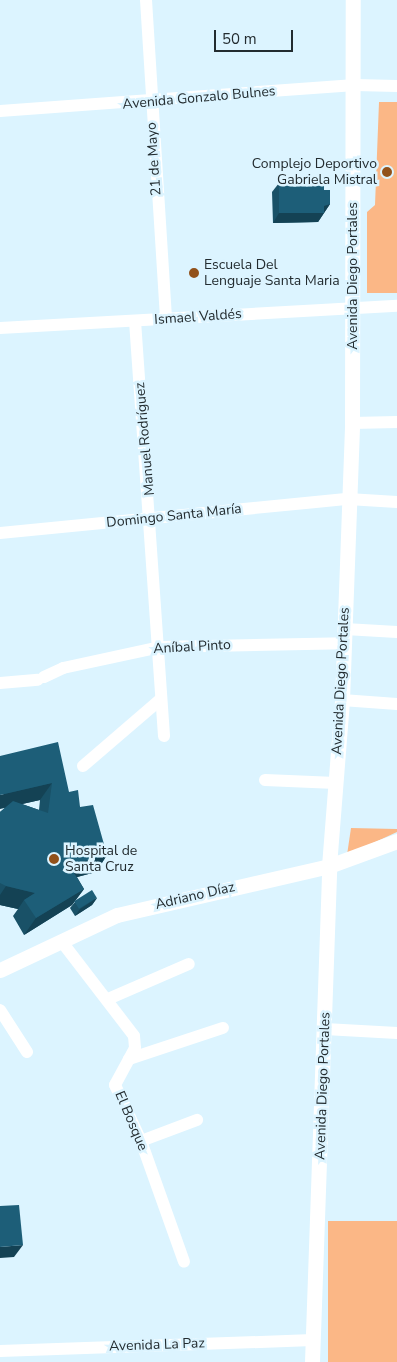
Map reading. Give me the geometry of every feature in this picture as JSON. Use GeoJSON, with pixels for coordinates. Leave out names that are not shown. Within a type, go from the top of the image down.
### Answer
{"type":"FeatureCollection","features":[{"type":"Feature","properties":{"kind":"main road","name":"Avenida Diego Portales"},"geometry":{"type":"LineString","coordinates":[[312,1362],[325,1029],[328,866],[342,700],[352,422],[355,85],[353,0]]}},
{"type":"Feature","properties":{"kind":"main road","name":"Adriano Díaz"},"geometry":{"type":"LineString","coordinates":[[0,970],[117,915],[328,866],[397,841]]}},
{"type":"Feature","properties":{"kind":"street","name":"21 de Mayo"},"geometry":{"type":"LineString","coordinates":[[146,0],[150,102],[166,319]]}},
{"type":"Feature","properties":{"kind":"street","name":"Avenida Gonzalo Bulnes"},"geometry":{"type":"LineString","coordinates":[[0,111],[150,102],[355,85],[397,86]]}},
{"type":"Feature","properties":{"kind":"street","name":"Ismael Valdés"},"geometry":{"type":"LineString","coordinates":[[0,328],[397,306]]}},
{"type":"Feature","properties":{"kind":"street","name":"Manuel Rodríguez"},"geometry":{"type":"LineString","coordinates":[[135,321],[152,519],[164,736]]}},
{"type":"Feature","properties":{"kind":"street"},"geometry":{"type":"LineString","coordinates":[[352,422],[397,422]]}},
{"type":"Feature","properties":{"kind":"street","name":"Domingo Santa María"},"geometry":{"type":"LineString","coordinates":[[0,533],[348,499],[397,502]]}},
{"type":"Feature","properties":{"kind":"street","name":"Aníbal Pinto"},"geometry":{"type":"LineString","coordinates":[[0,683],[41,678],[63,668],[160,647],[397,632]]}},
{"type":"Feature","properties":{"kind":"street"},"geometry":{"type":"LineString","coordinates":[[83,766],[161,699]]}},
{"type":"Feature","properties":{"kind":"street"},"geometry":{"type":"LineString","coordinates":[[342,700],[397,704]]}},
{"type":"Feature","properties":{"kind":"street"},"geometry":{"type":"LineString","coordinates":[[265,780],[336,783]]}},
{"type":"Feature","properties":{"kind":"street","name":"El Bosque"},"geometry":{"type":"LineString","coordinates":[[62,942],[108,999],[134,1036],[135,1048],[115,1085],[140,1141],[184,1262]]}},
{"type":"Feature","properties":{"kind":"street"},"geometry":{"type":"LineString","coordinates":[[108,999],[189,964]]}},
{"type":"Feature","properties":{"kind":"street"},"geometry":{"type":"LineString","coordinates":[[0,1010],[27,1052]]}},
{"type":"Feature","properties":{"kind":"street"},"geometry":{"type":"LineString","coordinates":[[129,1059],[223,1028]]}},
{"type":"Feature","properties":{"kind":"street"},"geometry":{"type":"LineString","coordinates":[[325,1029],[397,1033]]}},
{"type":"Feature","properties":{"kind":"street"},"geometry":{"type":"LineString","coordinates":[[140,1141],[197,1120]]}},
{"type":"Feature","properties":{"kind":"street","name":"Avenida La Paz"},"geometry":{"type":"LineString","coordinates":[[0,1350],[313,1340]]}},
{"type":"Feature","properties":{"kind":"shaded area","name":"Complejo Deportivo Gabriela Mistral"},"geometry":{"type":"Polygon","coordinates":[[[379,102],[397,102],[397,293],[367,293],[367,212],[375,205],[379,102]]]}},
{"type":"Feature","properties":{"kind":"shaded area"},"geometry":{"type":"Polygon","coordinates":[[[351,828],[397,829],[397,832],[347,855],[351,828]]]}},
{"type":"Feature","properties":{"kind":"shaded area"},"geometry":{"type":"Polygon","coordinates":[[[328,1221],[397,1221],[397,1362],[328,1362],[328,1221]]]}},
{"type":"Feature","properties":{"kind":"building"},"geometry":{"type":"Polygon","coordinates":[[[324,182],[324,190],[330,190],[330,204],[324,206],[324,213],[279,213],[279,183],[324,182]]]}},
{"type":"Feature","properties":{"kind":"building","name":"Hospital de Santa Cruz"},"geometry":{"type":"Polygon","coordinates":[[[58,742],[69,792],[78,790],[80,807],[93,805],[107,855],[77,863],[74,873],[84,889],[36,918],[24,900],[35,893],[0,883],[0,812],[13,801],[48,813],[52,783],[0,795],[0,756],[58,742]]]}},
{"type":"Feature","properties":{"kind":"building"},"geometry":{"type":"Polygon","coordinates":[[[92,890],[97,898],[79,909],[74,901],[92,890]]]}},
{"type":"Feature","properties":{"kind":"building"},"geometry":{"type":"Polygon","coordinates":[[[19,1205],[23,1245],[0,1247],[0,1206],[19,1205]]]}},
{"type":"Feature","properties":{"kind":"place","name":"Complejo Deportivo Gabriela Mistral"},"geometry":{"type":"Point","coordinates":[387,172]}},
{"type":"Feature","properties":{"kind":"place","name":"Escuela Del Lenguaje Santa Maria"},"geometry":{"type":"Point","coordinates":[194,273]}},
{"type":"Feature","properties":{"kind":"place","name":"Hospital de Santa Cruz"},"geometry":{"type":"Point","coordinates":[54,859]}}]}
